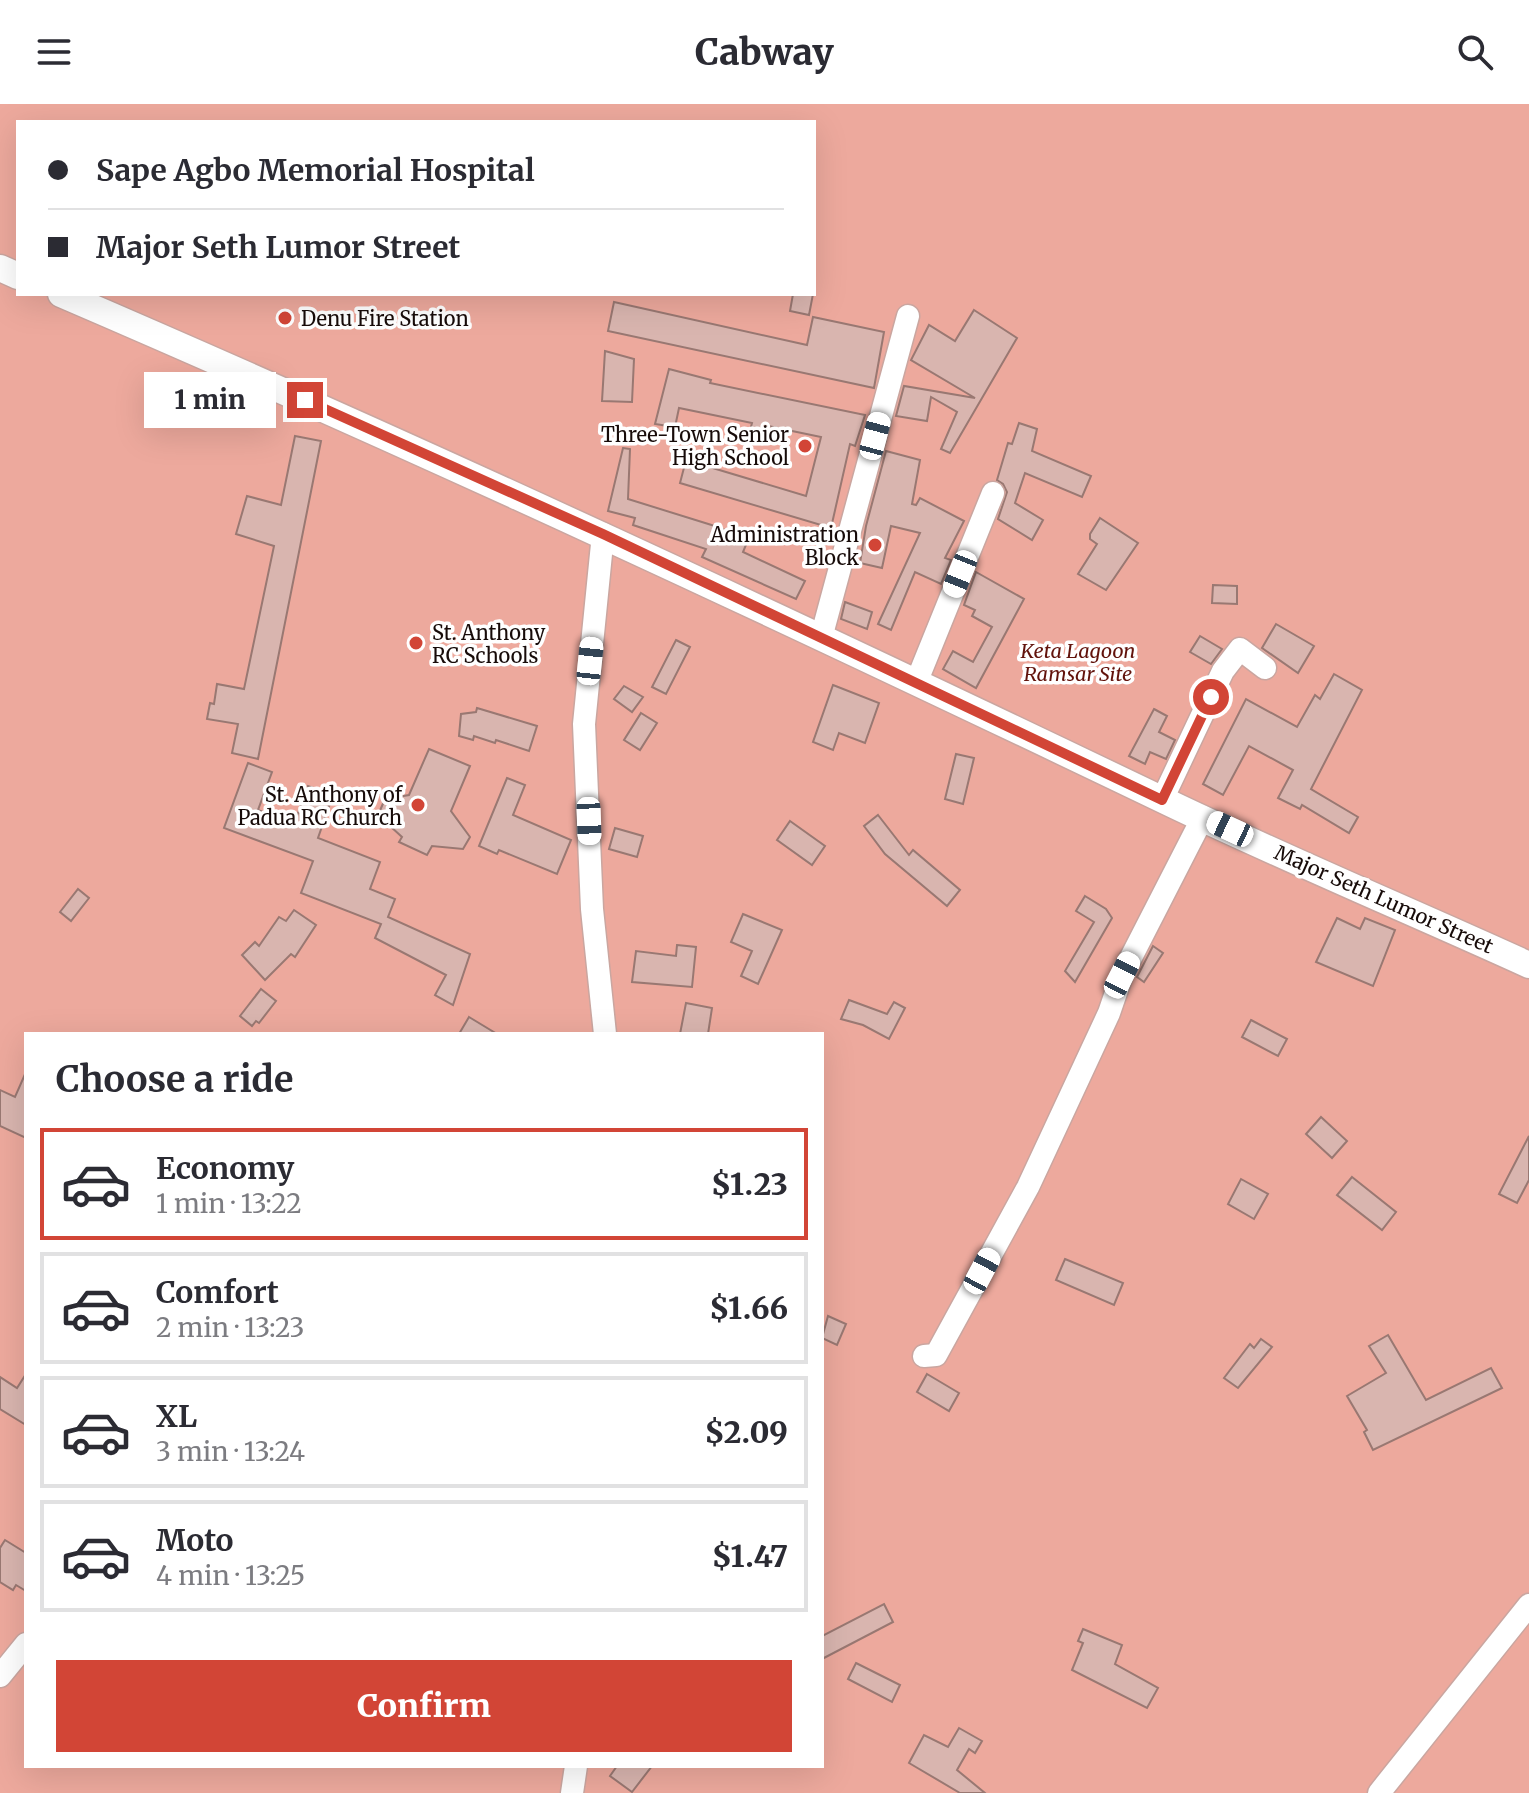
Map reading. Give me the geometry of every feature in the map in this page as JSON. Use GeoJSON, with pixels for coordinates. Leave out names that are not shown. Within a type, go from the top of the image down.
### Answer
{"type":"FeatureCollection","features":[{"type":"Feature","properties":{"kind":"main road","name":"Major Seth Lumor Street"},"geometry":{"type":"LineString","coordinates":[[66,296],[278,387],[603,534],[1162,800],[1529,965]]}},
{"type":"Feature","properties":{"kind":"street"},"geometry":{"type":"LineString","coordinates":[[821,638],[908,316]]}},
{"type":"Feature","properties":{"kind":"street"},"geometry":{"type":"LineString","coordinates":[[916,683],[993,493]]}},
{"type":"Feature","properties":{"kind":"street"},"geometry":{"type":"LineString","coordinates":[[603,534],[584,724],[592,909],[605,1032]]}},
{"type":"Feature","properties":{"kind":"street"},"geometry":{"type":"LineString","coordinates":[[1162,800],[1223,671],[1240,649],[1265,668]]}},
{"type":"Feature","properties":{"kind":"street"},"geometry":{"type":"LineString","coordinates":[[924,1356],[936,1355],[1028,1187],[1109,1013],[1122,975],[1203,817]]}},
{"type":"Feature","properties":{"kind":"street"},"geometry":{"type":"LineString","coordinates":[[1379,1793],[1529,1605]]}},
{"type":"Feature","properties":{"kind":"street"},"geometry":{"type":"LineString","coordinates":[[0,1676],[24,1646]]}},
{"type":"Feature","properties":{"kind":"street"},"geometry":{"type":"LineString","coordinates":[[572,1793],[576,1768]]}},
{"type":"Feature","properties":{"kind":"green space","name":"Keta Lagoon Ramsar Site"},"geometry":{"type":"Polygon","coordinates":[[[0,104],[1529,104],[1529,1793],[0,1793],[0,104]]]}},
{"type":"Feature","properties":{"kind":"building"},"geometry":{"type":"Polygon","coordinates":[[[793,296],[813,296],[809,315],[790,311],[793,296]]]}},
{"type":"Feature","properties":{"kind":"building"},"geometry":{"type":"Polygon","coordinates":[[[614,302],[807,345],[813,317],[884,332],[874,388],[608,331],[614,302]]]}},
{"type":"Feature","properties":{"kind":"building"},"geometry":{"type":"Polygon","coordinates":[[[974,310],[1017,338],[950,453],[941,449],[957,412],[931,397],[927,421],[896,416],[904,386],[975,398],[911,360],[929,325],[955,341],[974,310]]]}},
{"type":"Feature","properties":{"kind":"building"},"geometry":{"type":"Polygon","coordinates":[[[605,351],[634,359],[632,402],[602,401],[605,351]]]}},
{"type":"Feature","properties":{"kind":"building"},"geometry":{"type":"Polygon","coordinates":[[[669,369],[711,380],[710,383],[865,415],[855,446],[850,444],[831,528],[680,483],[686,460],[806,496],[821,437],[768,426],[766,437],[749,434],[752,423],[679,408],[675,427],[655,424],[669,369]]]}},
{"type":"Feature","properties":{"kind":"building"},"geometry":{"type":"Polygon","coordinates":[[[1019,423],[1037,429],[1032,451],[1091,476],[1082,497],[1025,473],[1015,503],[1043,520],[1032,540],[998,519],[1007,492],[997,480],[1008,443],[1012,444],[1019,423]]]}},
{"type":"Feature","properties":{"kind":"building"},"geometry":{"type":"Polygon","coordinates":[[[295,436],[321,441],[258,759],[232,753],[238,724],[207,719],[210,703],[214,704],[217,684],[244,689],[274,546],[236,534],[247,496],[281,505],[295,436]]]}},
{"type":"Feature","properties":{"kind":"building"},"geometry":{"type":"Polygon","coordinates":[[[623,448],[630,449],[628,499],[718,527],[748,540],[743,552],[805,581],[796,599],[702,557],[706,549],[633,525],[635,518],[608,511],[623,448]]]}},
{"type":"Feature","properties":{"kind":"building"},"geometry":{"type":"Polygon","coordinates":[[[886,451],[920,460],[912,504],[916,505],[920,498],[964,521],[945,558],[951,560],[941,584],[915,572],[891,630],[878,624],[920,533],[891,526],[882,568],[860,563],[866,526],[886,451]]]}},
{"type":"Feature","properties":{"kind":"building"},"geometry":{"type":"Polygon","coordinates":[[[1100,518],[1138,543],[1106,590],[1078,574],[1097,544],[1090,539],[1090,534],[1100,518]]]}},
{"type":"Feature","properties":{"kind":"building"},"geometry":{"type":"Polygon","coordinates":[[[976,572],[1024,599],[976,688],[943,669],[953,651],[973,662],[992,627],[972,616],[975,610],[964,605],[976,572]]]}},
{"type":"Feature","properties":{"kind":"building"},"geometry":{"type":"Polygon","coordinates":[[[1213,585],[1237,586],[1237,604],[1212,603],[1213,585]]]}},
{"type":"Feature","properties":{"kind":"building"},"geometry":{"type":"Polygon","coordinates":[[[845,602],[872,612],[867,629],[841,619],[845,602]]]}},
{"type":"Feature","properties":{"kind":"building"},"geometry":{"type":"Polygon","coordinates":[[[1276,624],[1314,646],[1298,673],[1262,648],[1276,624]]]}},
{"type":"Feature","properties":{"kind":"building"},"geometry":{"type":"Polygon","coordinates":[[[1200,636],[1222,649],[1211,664],[1190,652],[1200,636]]]}},
{"type":"Feature","properties":{"kind":"building"},"geometry":{"type":"Polygon","coordinates":[[[676,640],[690,647],[666,694],[652,687],[676,640]]]}},
{"type":"Feature","properties":{"kind":"building"},"geometry":{"type":"Polygon","coordinates":[[[1334,674],[1362,690],[1311,789],[1358,817],[1349,833],[1302,805],[1300,809],[1278,798],[1293,770],[1249,746],[1223,795],[1203,784],[1246,699],[1297,727],[1315,695],[1320,699],[1334,674]]]}},
{"type":"Feature","properties":{"kind":"building"},"geometry":{"type":"Polygon","coordinates":[[[833,685],[879,703],[865,743],[839,733],[833,750],[813,742],[833,685]]]}},
{"type":"Feature","properties":{"kind":"building"},"geometry":{"type":"Polygon","coordinates":[[[624,686],[643,697],[632,712],[614,699],[624,686]]]}},
{"type":"Feature","properties":{"kind":"building"},"geometry":{"type":"Polygon","coordinates":[[[477,708],[537,726],[529,751],[496,740],[495,743],[474,736],[473,740],[459,736],[461,714],[476,712],[477,708]]]}},
{"type":"Feature","properties":{"kind":"building"},"geometry":{"type":"Polygon","coordinates":[[[1154,709],[1167,716],[1159,732],[1175,740],[1166,759],[1150,752],[1145,764],[1129,756],[1154,709]]]}},
{"type":"Feature","properties":{"kind":"building"},"geometry":{"type":"Polygon","coordinates":[[[641,713],[657,723],[640,750],[624,740],[641,713]]]}},
{"type":"Feature","properties":{"kind":"building","name":"St. Anthony of Padua RC Church"},"geometry":{"type":"Polygon","coordinates":[[[429,749],[470,766],[451,811],[470,837],[463,849],[432,846],[427,855],[399,842],[402,837],[378,815],[385,799],[409,795],[429,749]]]}},
{"type":"Feature","properties":{"kind":"building"},"geometry":{"type":"Polygon","coordinates":[[[956,754],[974,758],[963,804],[945,799],[956,754]]]}},
{"type":"Feature","properties":{"kind":"building"},"geometry":{"type":"Polygon","coordinates":[[[248,763],[272,772],[258,810],[294,824],[308,786],[333,795],[318,838],[380,862],[370,889],[395,899],[388,917],[470,954],[453,1005],[435,995],[446,975],[375,938],[381,924],[301,893],[313,861],[224,828],[248,763]]]}},
{"type":"Feature","properties":{"kind":"building"},"geometry":{"type":"Polygon","coordinates":[[[507,778],[525,785],[513,815],[571,840],[557,874],[499,850],[497,854],[479,846],[507,778]]]}},
{"type":"Feature","properties":{"kind":"building"},"geometry":{"type":"Polygon","coordinates":[[[878,815],[909,855],[913,850],[960,890],[947,906],[885,854],[864,826],[878,815]]]}},
{"type":"Feature","properties":{"kind":"building"},"geometry":{"type":"Polygon","coordinates":[[[790,821],[825,846],[812,865],[777,840],[790,821]]]}},
{"type":"Feature","properties":{"kind":"building"},"geometry":{"type":"Polygon","coordinates":[[[615,828],[643,836],[637,857],[609,849],[615,828]]]}},
{"type":"Feature","properties":{"kind":"building"},"geometry":{"type":"Polygon","coordinates":[[[78,889],[89,898],[71,921],[60,912],[78,889]]]}},
{"type":"Feature","properties":{"kind":"building"},"geometry":{"type":"Polygon","coordinates":[[[1085,896],[1106,909],[1112,918],[1075,982],[1065,971],[1094,922],[1076,911],[1085,896]]]}},
{"type":"Feature","properties":{"kind":"building"},"geometry":{"type":"Polygon","coordinates":[[[294,910],[316,925],[295,957],[291,954],[265,980],[242,955],[255,942],[259,946],[279,917],[286,921],[294,910]]]}},
{"type":"Feature","properties":{"kind":"building"},"geometry":{"type":"Polygon","coordinates":[[[743,914],[782,930],[758,984],[741,976],[752,951],[731,942],[743,914]]]}},
{"type":"Feature","properties":{"kind":"building"},"geometry":{"type":"Polygon","coordinates":[[[1337,918],[1360,929],[1365,918],[1395,930],[1373,986],[1316,962],[1337,918]]]}},
{"type":"Feature","properties":{"kind":"building"},"geometry":{"type":"Polygon","coordinates":[[[677,945],[696,947],[692,987],[632,982],[636,951],[676,956],[677,945]]]}},
{"type":"Feature","properties":{"kind":"building"},"geometry":{"type":"Polygon","coordinates":[[[1153,946],[1163,953],[1144,982],[1137,977],[1153,946]]]}},
{"type":"Feature","properties":{"kind":"building"},"geometry":{"type":"Polygon","coordinates":[[[261,989],[276,1001],[259,1023],[256,1021],[252,1026],[240,1016],[261,989]]]}},
{"type":"Feature","properties":{"kind":"building"},"geometry":{"type":"Polygon","coordinates":[[[849,1000],[887,1014],[894,1002],[905,1008],[889,1039],[863,1025],[841,1019],[849,1000]]]}},
{"type":"Feature","properties":{"kind":"building"},"geometry":{"type":"Polygon","coordinates":[[[686,1003],[712,1008],[708,1032],[680,1032],[686,1003]]]}},
{"type":"Feature","properties":{"kind":"building"},"geometry":{"type":"Polygon","coordinates":[[[469,1017],[494,1032],[460,1032],[469,1017]]]}},
{"type":"Feature","properties":{"kind":"building"},"geometry":{"type":"Polygon","coordinates":[[[1251,1020],[1287,1039],[1278,1056],[1242,1037],[1251,1020]]]}},
{"type":"Feature","properties":{"kind":"building"},"geometry":{"type":"Polygon","coordinates":[[[24,1077],[24,1137],[0,1126],[0,1090],[15,1097],[24,1077]]]}},
{"type":"Feature","properties":{"kind":"building"},"geometry":{"type":"Polygon","coordinates":[[[1321,1117],[1347,1141],[1332,1158],[1306,1134],[1321,1117]]]}},
{"type":"Feature","properties":{"kind":"building"},"geometry":{"type":"Polygon","coordinates":[[[1529,1136],[1529,1180],[1517,1203],[1499,1194],[1529,1136]]]}},
{"type":"Feature","properties":{"kind":"building"},"geometry":{"type":"Polygon","coordinates":[[[1352,1177],[1396,1212],[1382,1230],[1337,1195],[1352,1177]]]}},
{"type":"Feature","properties":{"kind":"building"},"geometry":{"type":"Polygon","coordinates":[[[1241,1179],[1268,1194],[1254,1219],[1228,1204],[1241,1179]]]}},
{"type":"Feature","properties":{"kind":"building"},"geometry":{"type":"Polygon","coordinates":[[[1065,1259],[1123,1283],[1114,1305],[1056,1280],[1065,1259]]]}},
{"type":"Feature","properties":{"kind":"building"},"geometry":{"type":"Polygon","coordinates":[[[828,1316],[846,1324],[837,1345],[824,1339],[828,1316]]]}},
{"type":"Feature","properties":{"kind":"building"},"geometry":{"type":"Polygon","coordinates":[[[1388,1335],[1426,1400],[1491,1368],[1502,1388],[1373,1450],[1364,1432],[1367,1430],[1347,1396],[1386,1373],[1369,1346],[1388,1335]]]}},
{"type":"Feature","properties":{"kind":"building"},"geometry":{"type":"Polygon","coordinates":[[[1261,1339],[1272,1347],[1238,1388],[1224,1378],[1250,1344],[1254,1348],[1261,1339]]]}},
{"type":"Feature","properties":{"kind":"building"},"geometry":{"type":"Polygon","coordinates":[[[927,1374],[959,1393],[949,1411],[917,1392],[927,1374]]]}},
{"type":"Feature","properties":{"kind":"building"},"geometry":{"type":"Polygon","coordinates":[[[0,1377],[17,1388],[24,1377],[24,1424],[0,1409],[0,1377]]]}},
{"type":"Feature","properties":{"kind":"building"},"geometry":{"type":"Polygon","coordinates":[[[5,1540],[24,1552],[24,1590],[16,1585],[13,1590],[0,1582],[0,1548],[5,1540]]]}},
{"type":"Feature","properties":{"kind":"building"},"geometry":{"type":"Polygon","coordinates":[[[884,1604],[893,1622],[824,1658],[824,1635],[884,1604]]]}},
{"type":"Feature","properties":{"kind":"building"},"geometry":{"type":"Polygon","coordinates":[[[1083,1629],[1122,1645],[1115,1664],[1158,1688],[1147,1708],[1072,1670],[1083,1643],[1078,1641],[1083,1629]]]}},
{"type":"Feature","properties":{"kind":"building"},"geometry":{"type":"Polygon","coordinates":[[[856,1663],[900,1685],[892,1702],[848,1679],[856,1663]]]}},
{"type":"Feature","properties":{"kind":"building"},"geometry":{"type":"Polygon","coordinates":[[[959,1728],[982,1741],[975,1753],[969,1749],[957,1770],[985,1793],[960,1793],[909,1763],[924,1735],[948,1747],[959,1728]]]}},
{"type":"Feature","properties":{"kind":"building"},"geometry":{"type":"Polygon","coordinates":[[[616,1768],[650,1768],[632,1792],[610,1776],[616,1768]]]}},
{"type":"Feature","properties":{"kind":"place","name":"Denu Fire Station"},"geometry":{"type":"Point","coordinates":[285,318]}},
{"type":"Feature","properties":{"kind":"place","name":"Three-Town Senior High School"},"geometry":{"type":"Point","coordinates":[805,446]}},
{"type":"Feature","properties":{"kind":"place","name":"Administration Block"},"geometry":{"type":"Point","coordinates":[875,545]}},
{"type":"Feature","properties":{"kind":"place","name":"St. Anthony RC Schools"},"geometry":{"type":"Point","coordinates":[416,643]}},
{"type":"Feature","properties":{"kind":"place","name":"St. Anthony of Padua RC Church"},"geometry":{"type":"Point","coordinates":[418,805]}},
{"type":"Feature","properties":{"kind":"route"},"geometry":{"type":"LineString","coordinates":[[305,400],[603,534],[1162,800],[1211,697]]}}]}
